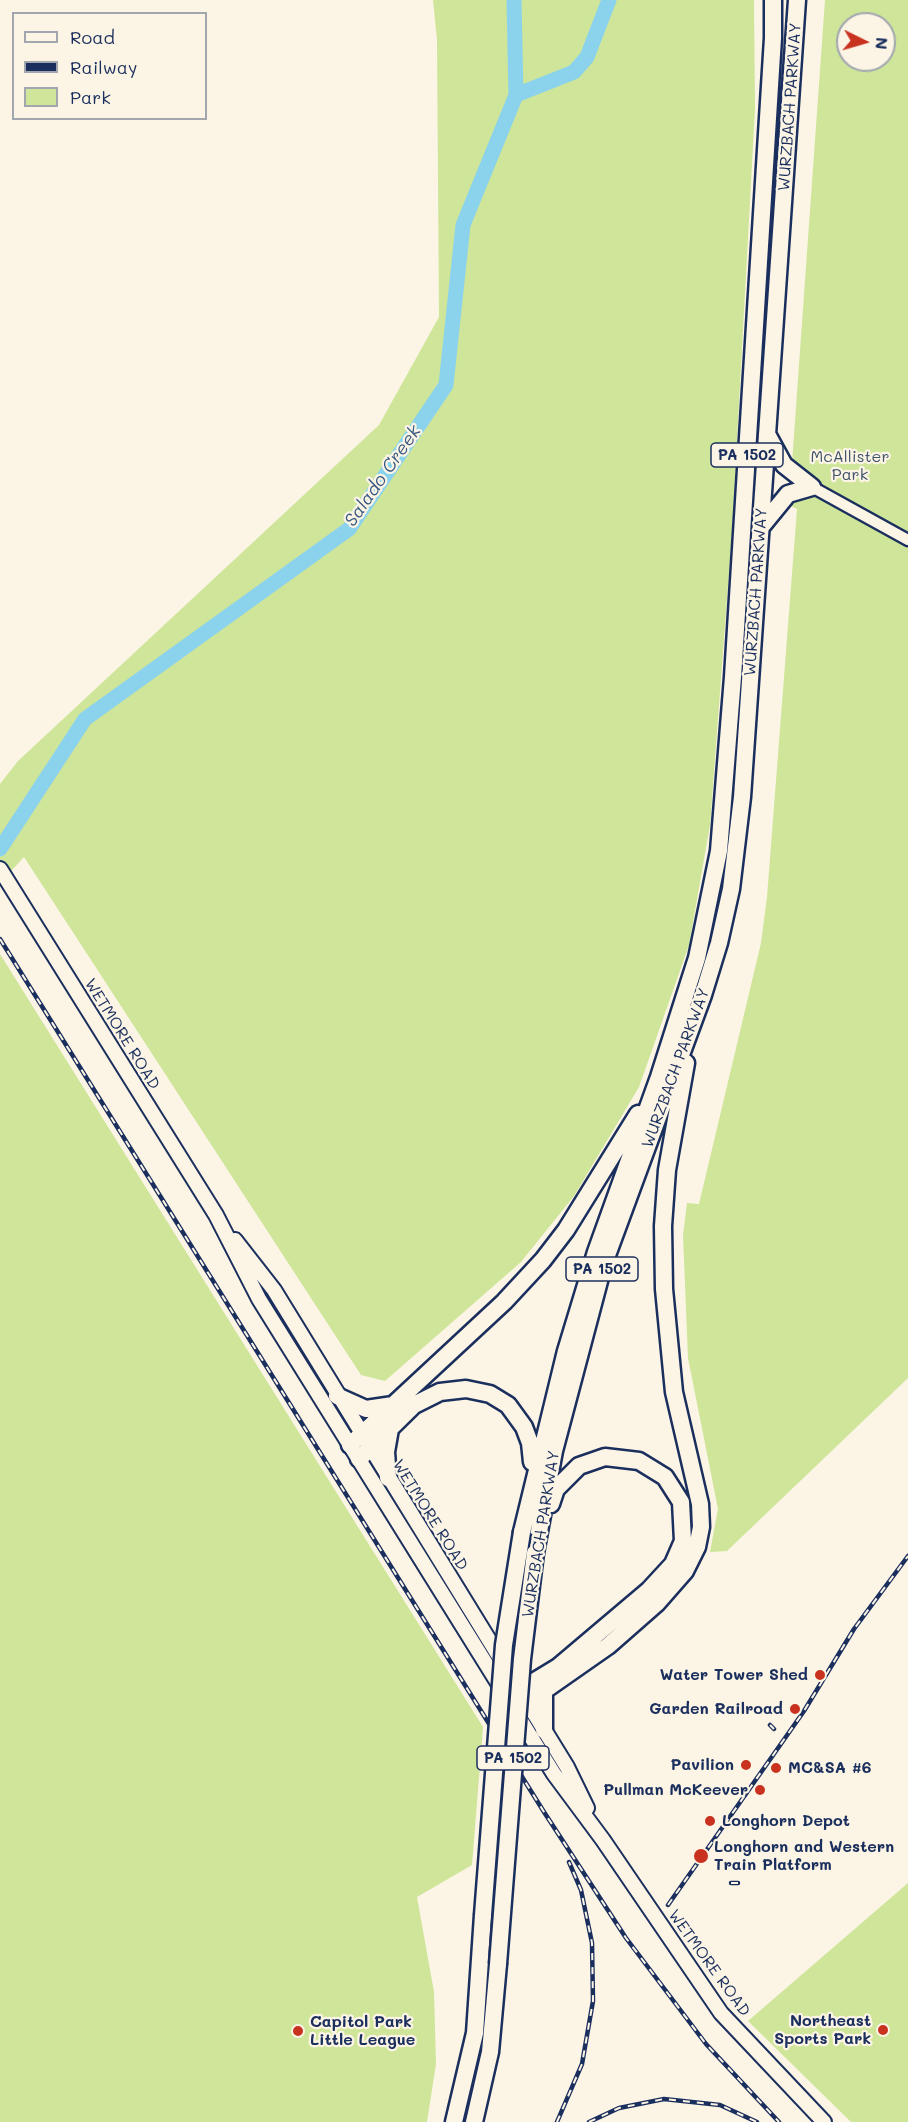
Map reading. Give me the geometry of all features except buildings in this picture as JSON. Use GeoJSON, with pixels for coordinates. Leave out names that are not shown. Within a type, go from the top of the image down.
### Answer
{"type":"FeatureCollection","features":[{"type":"Feature","properties":{"kind":"highway","name":"WURZBACH PARKWAY"},"geometry":{"type":"LineString","coordinates":[[454,2122],[475,2033],[504,1645],[522,1532],[534,1475],[566,1351],[592,1263],[659,1077],[697,958],[719,851],[725,791],[773,38],[773,0]]}},
{"type":"Feature","properties":{"kind":"highway","name":"WURZBACH PARKWAY"},"geometry":{"type":"LineString","coordinates":[[474,2122],[490,2052],[522,1659],[535,1553],[554,1451],[603,1266],[703,995],[725,918],[739,834],[796,0]]}},
{"type":"Feature","properties":{"kind":"highway"},"geometry":{"type":"LineString","coordinates":[[766,432],[784,465],[812,487]]}},
{"type":"Feature","properties":{"kind":"highway"},"geometry":{"type":"LineString","coordinates":[[760,530],[773,509],[788,494],[812,487]]}},
{"type":"Feature","properties":{"kind":"highway"},"geometry":{"type":"LineString","coordinates":[[517,1701],[544,1693],[608,1646],[657,1603],[685,1571],[697,1547],[701,1527],[700,1504],[674,1392],[669,1355],[663,1226],[671,1141],[687,1059],[703,995]]}},
{"type":"Feature","properties":{"kind":"highway"},"geometry":{"type":"LineString","coordinates":[[360,1447],[394,1405],[504,1302],[543,1260],[566,1230],[601,1175],[659,1077]]}},
{"type":"Feature","properties":{"kind":"highway"},"geometry":{"type":"LineString","coordinates":[[360,1447],[390,1428],[414,1405],[440,1392],[466,1389],[490,1394],[508,1405],[524,1427],[530,1443],[534,1475]]}},
{"type":"Feature","properties":{"kind":"highway"},"geometry":{"type":"LineString","coordinates":[[337,1396],[366,1409],[394,1405]]}},
{"type":"Feature","properties":{"kind":"highway"},"geometry":{"type":"LineString","coordinates":[[388,1478],[386,1452],[390,1428]]}},
{"type":"Feature","properties":{"kind":"highway"},"geometry":{"type":"LineString","coordinates":[[517,1701],[649,1590],[674,1564],[683,1541],[681,1502],[665,1477],[653,1467],[622,1457],[596,1459],[573,1469],[556,1489],[535,1553]]}},
{"type":"Feature","properties":{"kind":"highway"},"geometry":{"type":"LineString","coordinates":[[501,1662],[519,1671],[552,1671]]}},
{"type":"Feature","properties":{"kind":"highway"},"geometry":{"type":"LineString","coordinates":[[544,1693],[544,1730]]}},
{"type":"Feature","properties":{"kind":"main road","name":"WETMORE ROAD"},"geometry":{"type":"LineString","coordinates":[[0,869],[216,1215],[259,1299],[360,1447],[517,1701],[544,1730],[567,1767],[603,1840]]}},
{"type":"Feature","properties":{"kind":"main road","name":"WETMORE ROAD"},"geometry":{"type":"LineString","coordinates":[[216,1215],[274,1290],[337,1396],[360,1447],[388,1478],[501,1662],[517,1701],[554,1774],[603,1840],[721,2013],[824,2122]]}},
{"type":"Feature","properties":{"kind":"street"},"geometry":{"type":"LineString","coordinates":[[812,487],[908,540]]}},
{"type":"Feature","properties":{"kind":"green space"},"geometry":{"type":"Polygon","coordinates":[[[433,0],[754,0],[755,109],[732,532],[710,825],[689,945],[639,1087],[574,1196],[521,1262],[385,1381],[361,1375],[24,857],[0,883],[0,784],[18,761],[379,425],[439,317],[437,40],[433,0]]]}},
{"type":"Feature","properties":{"kind":"green space","name":"McAllister Park"},"geometry":{"type":"Polygon","coordinates":[[[825,0],[908,0],[908,1378],[727,1551],[710,1552],[718,1509],[688,1358],[683,1235],[687,1203],[699,1204],[761,943],[767,897],[797,509],[789,505],[825,0]]]}},
{"type":"Feature","properties":{"kind":"green space"},"geometry":{"type":"Polygon","coordinates":[[[0,954],[483,1727],[472,1865],[417,1897],[434,1992],[436,2064],[427,2122],[0,2122],[0,954]]]}},
{"type":"Feature","properties":{"kind":"green space"},"geometry":{"type":"Polygon","coordinates":[[[908,1883],[908,2122],[851,2122],[748,2021],[908,1883]]]}},
{"type":"Feature","properties":{"kind":"waterway","name":"Salado Creek"},"geometry":{"type":"LineString","coordinates":[[0,849],[85,719],[349,529],[446,385],[463,225],[516,95],[514,0]]}},
{"type":"Feature","properties":{"kind":"waterway"},"geometry":{"type":"LineString","coordinates":[[516,95],[574,72],[587,57],[609,0]]}},
{"type":"Feature","properties":{"kind":"railway"},"geometry":{"type":"LineString","coordinates":[[0,939],[544,1812],[626,1938],[706,2044],[779,2122]]}},
{"type":"Feature","properties":{"kind":"railway"},"geometry":{"type":"LineString","coordinates":[[668,1905],[804,1711],[854,1629],[908,1556]]}},
{"type":"Feature","properties":{"kind":"railway"},"geometry":{"type":"LineString","coordinates":[[770,1725],[774,1729]]}},
{"type":"Feature","properties":{"kind":"railway"},"geometry":{"type":"LineString","coordinates":[[767,1821],[776,1824]]}},
{"type":"Feature","properties":{"kind":"railway"},"geometry":{"type":"LineString","coordinates":[[557,2122],[582,2064],[593,2001],[592,1943],[581,1890],[569,1862]]}},
{"type":"Feature","properties":{"kind":"railway"},"geometry":{"type":"LineString","coordinates":[[731,1883],[738,1883]]}},
{"type":"Feature","properties":{"kind":"railway"},"geometry":{"type":"LineString","coordinates":[[589,2122],[619,2108],[664,2099],[720,2105],[757,2122]]}},
{"type":"Feature","properties":{"kind":"place","name":"Water Tower Shed"},"geometry":{"type":"Point","coordinates":[820,1675]}},
{"type":"Feature","properties":{"kind":"place","name":"Garden Railroad"},"geometry":{"type":"Point","coordinates":[795,1709]}},
{"type":"Feature","properties":{"kind":"place","name":"Pavilion"},"geometry":{"type":"Point","coordinates":[746,1765]}},
{"type":"Feature","properties":{"kind":"place","name":"MC&SA #6"},"geometry":{"type":"Point","coordinates":[776,1768]}},
{"type":"Feature","properties":{"kind":"place","name":"Pullman McKeever"},"geometry":{"type":"Point","coordinates":[760,1790]}},
{"type":"Feature","properties":{"kind":"place","name":"Longhorn Depot"},"geometry":{"type":"Point","coordinates":[710,1821]}},
{"type":"Feature","properties":{"kind":"place","name":"Longhorn and Western Train Platform"},"geometry":{"type":"Point","coordinates":[701,1856]}},
{"type":"Feature","properties":{"kind":"place","name":"Northeast Sports Park"},"geometry":{"type":"Point","coordinates":[883,2030]}},
{"type":"Feature","properties":{"kind":"place","name":"Capitol Park Little League"},"geometry":{"type":"Point","coordinates":[298,2031]}}]}
